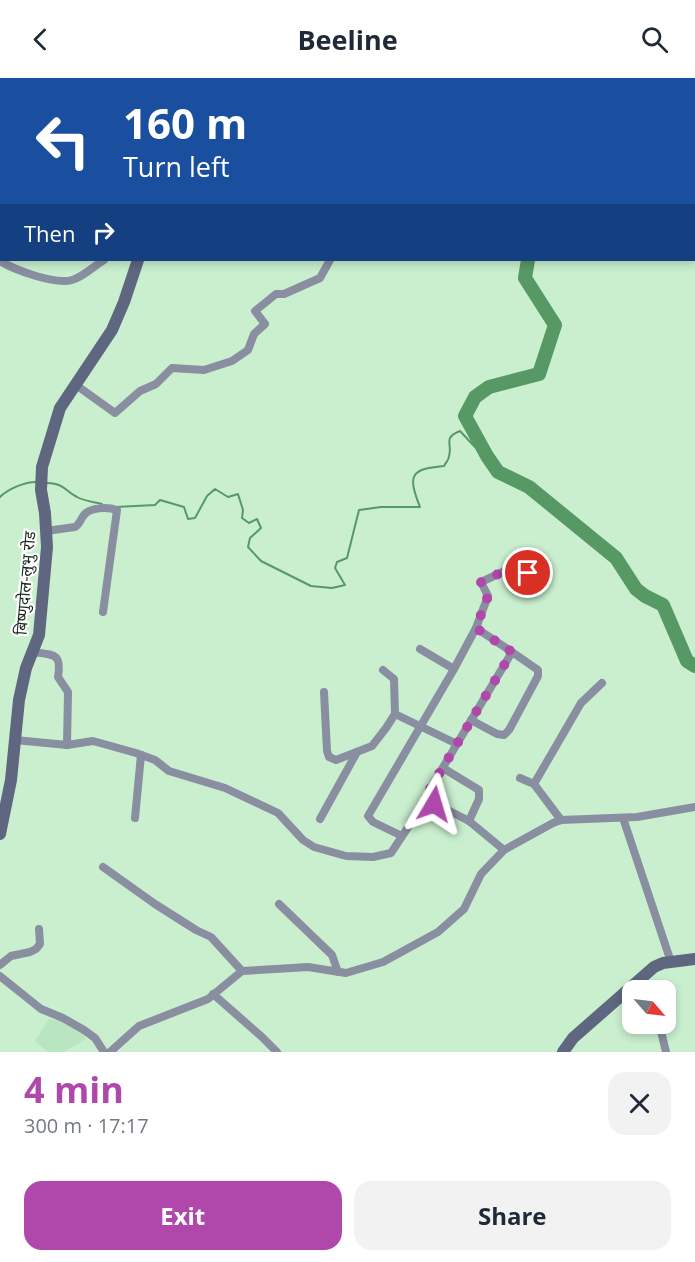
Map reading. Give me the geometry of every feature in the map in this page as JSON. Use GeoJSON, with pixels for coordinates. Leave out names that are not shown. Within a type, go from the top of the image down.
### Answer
{"type":"FeatureCollection","features":[{"type":"Feature","properties":{"kind":"street"},"geometry":{"type":"LineString","coordinates":[[0,261],[57,281],[72,280],[102,261]]}},
{"type":"Feature","properties":{"kind":"street","name":"बिष्णुदोल-लुभु रोड"},"geometry":{"type":"LineString","coordinates":[[0,834],[11,780],[19,699],[26,669],[39,635],[47,547],[41,490],[42,467],[60,408],[112,330],[138,261]]}},
{"type":"Feature","properties":{"kind":"street"},"geometry":{"type":"LineString","coordinates":[[76,385],[115,413],[140,391],[156,384],[172,368],[204,370],[232,362],[248,350],[254,334],[265,324],[255,311],[276,294],[284,294],[320,278],[329,261]]}},
{"type":"Feature","properties":{"kind":"street"},"geometry":{"type":"LineString","coordinates":[[46,531],[75,527],[79,525],[84,514],[90,510],[117,510],[103,612]]}},
{"type":"Feature","properties":{"kind":"street"},"geometry":{"type":"LineString","coordinates":[[402,836],[372,822],[368,816],[476,628],[488,596],[481,582],[507,570],[522,576],[528,573],[537,556]]}},
{"type":"Feature","properties":{"kind":"street"},"geometry":{"type":"LineString","coordinates":[[471,720],[497,734],[504,735],[509,730],[538,676],[538,670],[476,628]]}},
{"type":"Feature","properties":{"kind":"street"},"geometry":{"type":"LineString","coordinates":[[420,649],[454,669]]}},
{"type":"Feature","properties":{"kind":"street"},"geometry":{"type":"LineString","coordinates":[[33,652],[58,658],[60,664],[58,677],[68,692],[67,745]]}},
{"type":"Feature","properties":{"kind":"street"},"geometry":{"type":"LineString","coordinates":[[15,740],[67,745],[93,741],[141,755],[155,760],[169,771],[225,788],[278,813],[303,840],[314,847],[346,856],[373,857],[391,853],[428,797],[430,789],[512,652]]}},
{"type":"Feature","properties":{"kind":"street"},"geometry":{"type":"LineString","coordinates":[[324,692],[327,752],[329,757],[336,760],[372,746],[395,714],[394,679],[383,670]]}},
{"type":"Feature","properties":{"kind":"street"},"geometry":{"type":"LineString","coordinates":[[534,784],[581,703],[602,683]]}},
{"type":"Feature","properties":{"kind":"street"},"geometry":{"type":"LineString","coordinates":[[395,714],[457,744]]}},
{"type":"Feature","properties":{"kind":"street"},"geometry":{"type":"LineString","coordinates":[[320,819],[357,752]]}},
{"type":"Feature","properties":{"kind":"street"},"geometry":{"type":"LineString","coordinates":[[135,818],[141,755]]}},
{"type":"Feature","properties":{"kind":"street"},"geometry":{"type":"LineString","coordinates":[[443,768],[479,790],[479,799],[469,821]]}},
{"type":"Feature","properties":{"kind":"street"},"geometry":{"type":"LineString","coordinates":[[520,778],[534,784],[561,820]]}},
{"type":"Feature","properties":{"kind":"street"},"geometry":{"type":"LineString","coordinates":[[428,797],[434,804],[469,821],[504,849]]}},
{"type":"Feature","properties":{"kind":"street"},"geometry":{"type":"LineString","coordinates":[[110,1052],[140,1026],[208,999],[242,971],[308,967],[346,973],[383,962],[438,932],[464,909],[481,874],[504,849],[533,832],[561,820],[623,818],[695,807]]}},
{"type":"Feature","properties":{"kind":"street"},"geometry":{"type":"LineString","coordinates":[[623,818],[671,962]]}},
{"type":"Feature","properties":{"kind":"street"},"geometry":{"type":"LineString","coordinates":[[103,867],[155,904],[196,930],[211,936],[242,971]]}},
{"type":"Feature","properties":{"kind":"street"},"geometry":{"type":"LineString","coordinates":[[279,904],[332,955],[338,972]]}},
{"type":"Feature","properties":{"kind":"street"},"geometry":{"type":"LineString","coordinates":[[0,965],[11,956],[36,949],[40,944],[39,929]]}},
{"type":"Feature","properties":{"kind":"street"},"geometry":{"type":"LineString","coordinates":[[563,1052],[573,1038],[654,967],[695,959]]}},
{"type":"Feature","properties":{"kind":"street"},"geometry":{"type":"LineString","coordinates":[[0,976],[41,1009],[63,1018],[95,1038],[104,1052]]}},
{"type":"Feature","properties":{"kind":"street"},"geometry":{"type":"LineString","coordinates":[[213,994],[277,1052]]}},
{"type":"Feature","properties":{"kind":"street"},"geometry":{"type":"LineString","coordinates":[[662,1034],[666,1052]]}},
{"type":"Feature","properties":{"kind":"shaded area"},"geometry":{"type":"Polygon","coordinates":[[[49,1019],[61,1021],[82,1033],[86,1039],[64,1052],[48,1052],[35,1041],[49,1019]]]}},
{"type":"Feature","properties":{"kind":"waterway"},"geometry":{"type":"LineString","coordinates":[[528,261],[525,278],[555,325],[539,374],[489,387],[475,397],[465,416],[498,472],[529,487],[616,558],[636,589],[663,605],[687,661],[695,666]]}},
{"type":"Feature","properties":{"kind":"waterway"},"geometry":{"type":"LineString","coordinates":[[116,507],[155,505],[160,500],[184,507],[188,519],[195,518],[207,496],[215,489],[228,497],[238,494],[243,510],[242,518],[249,523],[257,519],[261,528],[250,538],[248,547],[261,561],[311,586],[332,588],[345,585],[335,568],[337,562],[347,558],[359,510],[381,507],[420,507],[414,488],[414,476],[424,469],[444,466],[449,457],[451,436],[460,431],[487,456]]}},
{"type":"Feature","properties":{"kind":"waterway"},"geometry":{"type":"LineString","coordinates":[[0,497],[18,486],[38,482]]}},
{"type":"Feature","properties":{"kind":"waterway"},"geometry":{"type":"LineString","coordinates":[[47,483],[61,486],[80,498],[102,504]]}},
{"type":"Feature","properties":{"kind":"route"},"geometry":{"type":"LineString","coordinates":[[434,804],[428,797],[430,789],[512,652],[476,628],[488,596],[481,582],[507,570],[522,576],[528,573]]}}]}
